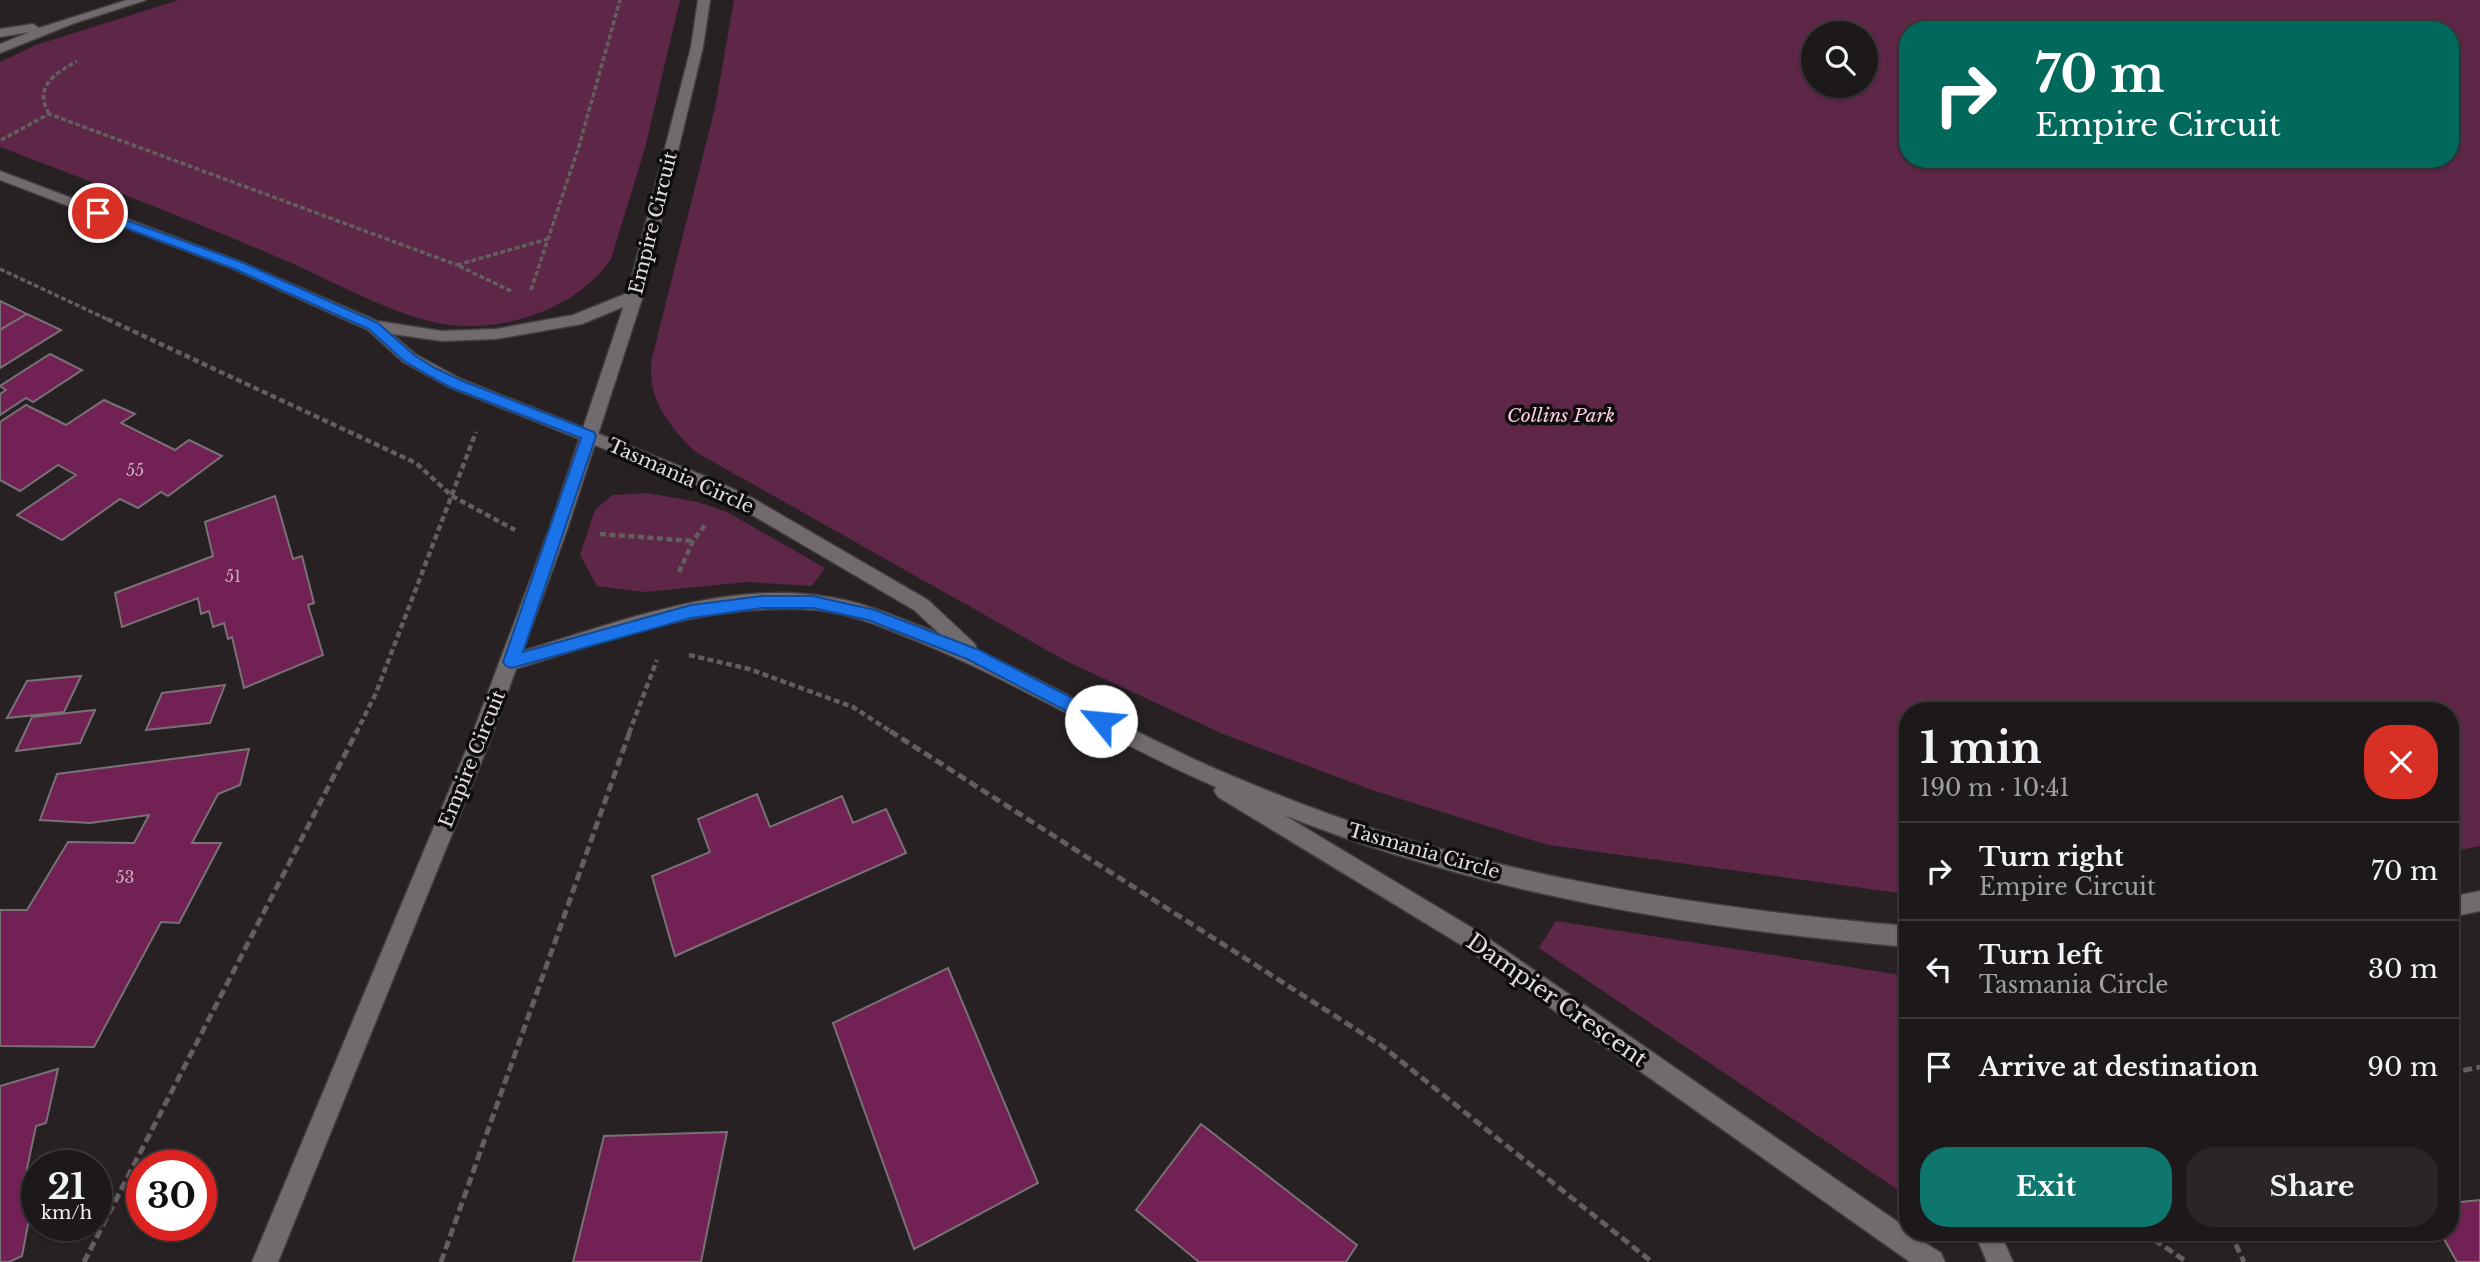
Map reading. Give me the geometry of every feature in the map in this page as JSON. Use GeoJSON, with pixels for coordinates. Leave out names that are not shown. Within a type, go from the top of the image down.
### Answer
{"type":"FeatureCollection","features":[{"type":"Feature","properties":{"kind":"street"},"geometry":{"type":"LineString","coordinates":[[0,49],[68,21],[140,0]]}},
{"type":"Feature","properties":{"kind":"street","name":"Empire Circuit"},"geometry":{"type":"LineString","coordinates":[[265,1262],[512,662],[558,530],[635,296],[697,47],[704,0]]}},
{"type":"Feature","properties":{"kind":"street"},"geometry":{"type":"LineString","coordinates":[[0,33],[68,21]]}},
{"type":"Feature","properties":{"kind":"street","name":"Tasmania Circle"},"geometry":{"type":"LineString","coordinates":[[0,175],[236,265],[374,326],[442,336],[496,334],[576,320],[635,296]]}},
{"type":"Feature","properties":{"kind":"street","name":"Tasmania Circle"},"geometry":{"type":"LineString","coordinates":[[374,326],[409,358],[455,383],[728,493],[921,605],[973,654]]}},
{"type":"Feature","properties":{"kind":"street","name":"Tasmania Circle"},"geometry":{"type":"LineString","coordinates":[[512,662],[674,615],[762,602],[813,602],[870,615],[973,654],[1170,757],[1335,825],[1523,878],[1616,900],[1704,914],[1899,936]]}},
{"type":"Feature","properties":{"kind":"street","name":"Dampier Crescent"},"geometry":{"type":"LineString","coordinates":[[1170,757],[1471,939],[1899,1239]]}},
{"type":"Feature","properties":{"kind":"street"},"geometry":{"type":"LineString","coordinates":[[2459,905],[2480,901]]}},
{"type":"Feature","properties":{"kind":"street","name":"Dampier Crescent"},"geometry":{"type":"LineString","coordinates":[[1902,1241],[1932,1262]]}},
{"type":"Feature","properties":{"kind":"street"},"geometry":{"type":"LineString","coordinates":[[1991,1241],[2000,1262]]}},
{"type":"Feature","properties":{"kind":"path"},"geometry":{"type":"LineString","coordinates":[[591,108],[620,0]]}},
{"type":"Feature","properties":{"kind":"path"},"geometry":{"type":"LineString","coordinates":[[68,21],[86,55],[49,80],[41,94],[41,104],[49,114],[457,265],[516,293]]}},
{"type":"Feature","properties":{"kind":"path"},"geometry":{"type":"LineString","coordinates":[[0,140],[49,114]]}},
{"type":"Feature","properties":{"kind":"path"},"geometry":{"type":"LineString","coordinates":[[457,265],[551,237]]}},
{"type":"Feature","properties":{"kind":"path"},"geometry":{"type":"LineString","coordinates":[[0,269],[416,463],[452,496],[510,530],[558,530],[694,541]]}},
{"type":"Feature","properties":{"kind":"path"},"geometry":{"type":"LineString","coordinates":[[441,1262],[593,829],[674,615],[671,592],[694,541],[728,493]]}},
{"type":"Feature","properties":{"kind":"path"},"geometry":{"type":"LineString","coordinates":[[662,648],[749,669],[853,707],[1382,1046],[1652,1262]]}},
{"type":"Feature","properties":{"kind":"path"},"geometry":{"type":"LineString","coordinates":[[84,1262],[376,693]]}},
{"type":"Feature","properties":{"kind":"path"},"geometry":{"type":"LineString","coordinates":[[2459,1071],[2480,1067]]}},
{"type":"Feature","properties":{"kind":"path"},"geometry":{"type":"LineString","coordinates":[[2156,1241],[2187,1262]]}},
{"type":"Feature","properties":{"kind":"path"},"geometry":{"type":"LineString","coordinates":[[2234,1241],[2244,1262]]}},
{"type":"Feature","properties":{"kind":"green space"},"geometry":{"type":"Polygon","coordinates":[[[179,0],[680,0],[645,148],[611,259],[580,291],[540,313],[518,320],[472,326],[431,322],[365,298],[212,230],[0,147],[0,62],[36,45],[179,0]]]}},
{"type":"Feature","properties":{"kind":"green space","name":"Collins Park"},"geometry":{"type":"Polygon","coordinates":[[[734,0],[2480,0],[2480,846],[2459,850],[2459,702],[1899,702],[1899,893],[1548,845],[1372,790],[1223,734],[1068,662],[694,451],[661,409],[652,386],[652,358],[715,108],[734,0]]]}},
{"type":"Feature","properties":{"kind":"green space"},"geometry":{"type":"Polygon","coordinates":[[[647,493],[698,502],[727,512],[825,568],[812,586],[747,582],[645,592],[597,586],[580,555],[595,510],[612,495],[647,493]]]}},
{"type":"Feature","properties":{"kind":"green space"},"geometry":{"type":"Polygon","coordinates":[[[1556,921],[1899,975],[1899,1191],[1539,948],[1556,921]]]}},
{"type":"Feature","properties":{"kind":"building"},"geometry":{"type":"Polygon","coordinates":[[[0,301],[27,314],[0,330],[0,301]]]}},
{"type":"Feature","properties":{"kind":"building"},"geometry":{"type":"Polygon","coordinates":[[[27,314],[61,330],[0,368],[0,330],[27,314]]]}},
{"type":"Feature","properties":{"kind":"building"},"geometry":{"type":"Polygon","coordinates":[[[50,354],[82,370],[33,402],[26,398],[0,415],[0,394],[6,390],[0,386],[50,354]]]}},
{"type":"Feature","properties":{"kind":"building"},"geometry":{"type":"Polygon","coordinates":[[[104,400],[135,414],[121,423],[175,450],[189,440],[222,456],[168,496],[161,492],[138,508],[120,499],[62,540],[17,515],[76,475],[58,465],[20,491],[0,480],[0,422],[26,405],[66,425],[104,400]]]}},
{"type":"Feature","properties":{"kind":"building"},"geometry":{"type":"Polygon","coordinates":[[[275,496],[293,559],[302,556],[314,603],[308,605],[323,655],[244,688],[232,637],[228,639],[224,623],[213,627],[209,611],[201,614],[198,598],[122,627],[115,593],[213,556],[205,522],[275,496]]]}},
{"type":"Feature","properties":{"kind":"building"},"geometry":{"type":"Polygon","coordinates":[[[81,676],[64,712],[7,718],[27,681],[81,676]]]}},
{"type":"Feature","properties":{"kind":"building"},"geometry":{"type":"Polygon","coordinates":[[[225,685],[210,723],[146,730],[162,693],[225,685]]]}},
{"type":"Feature","properties":{"kind":"building"},"geometry":{"type":"Polygon","coordinates":[[[95,710],[80,743],[16,751],[32,717],[95,710]]]}},
{"type":"Feature","properties":{"kind":"building"},"geometry":{"type":"Polygon","coordinates":[[[249,749],[240,785],[218,794],[192,843],[221,843],[179,923],[161,922],[94,1047],[0,1046],[0,910],[27,910],[68,842],[134,843],[149,815],[90,823],[40,820],[57,774],[249,749]]]}},
{"type":"Feature","properties":{"kind":"building"},"geometry":{"type":"Polygon","coordinates":[[[757,794],[770,827],[842,796],[853,823],[886,809],[906,853],[675,956],[652,876],[710,852],[698,819],[757,794]]]}},
{"type":"Feature","properties":{"kind":"building"},"geometry":{"type":"Polygon","coordinates":[[[948,968],[1038,1183],[914,1249],[833,1023],[948,968]]]}},
{"type":"Feature","properties":{"kind":"building"},"geometry":{"type":"Polygon","coordinates":[[[58,1069],[46,1123],[36,1126],[31,1150],[21,1150],[21,1241],[25,1241],[22,1256],[9,1262],[0,1262],[0,1086],[58,1069]]]}},
{"type":"Feature","properties":{"kind":"building"},"geometry":{"type":"Polygon","coordinates":[[[1201,1124],[1357,1245],[1346,1262],[1199,1262],[1136,1210],[1201,1124]]]}},
{"type":"Feature","properties":{"kind":"building"},"geometry":{"type":"Polygon","coordinates":[[[727,1132],[701,1262],[573,1262],[604,1136],[727,1132]]]}},
{"type":"Feature","properties":{"kind":"building"},"geometry":{"type":"Polygon","coordinates":[[[2480,1200],[2480,1262],[2457,1262],[2445,1241],[2459,1241],[2459,1202],[2480,1200]]]}},
{"type":"Feature","properties":{"kind":"route"},"geometry":{"type":"LineString","coordinates":[[98,213],[236,265],[374,326],[409,358],[431,371],[589,436],[512,662],[691,611],[762,602],[813,602],[870,615],[973,654],[1101,721]]}}]}
